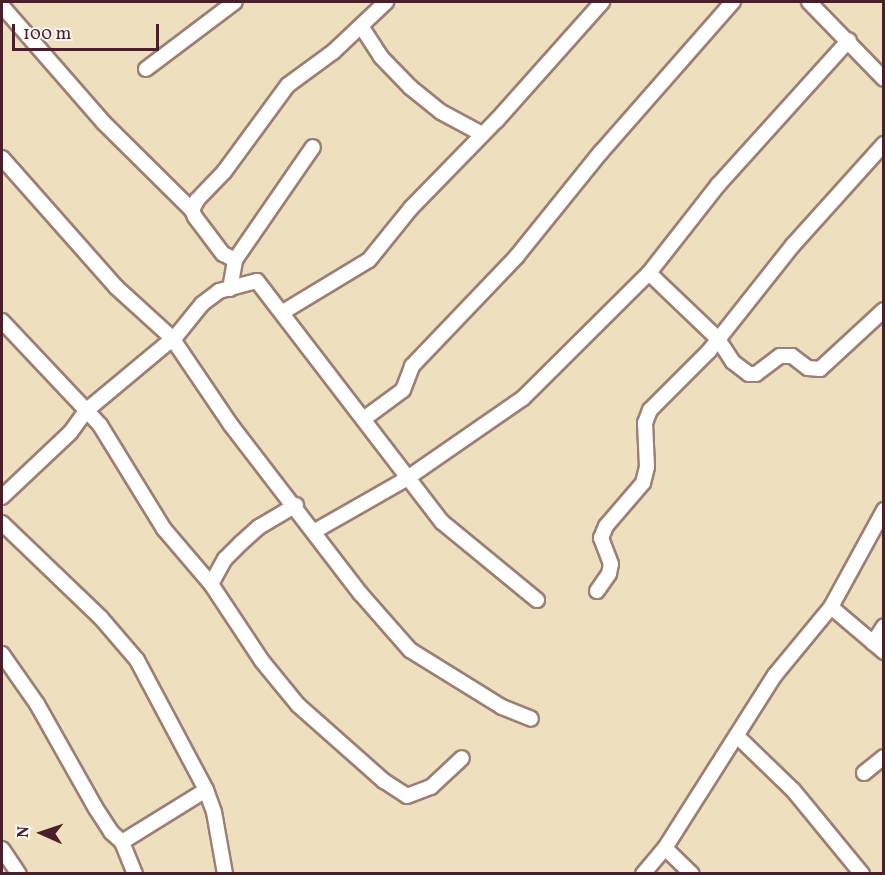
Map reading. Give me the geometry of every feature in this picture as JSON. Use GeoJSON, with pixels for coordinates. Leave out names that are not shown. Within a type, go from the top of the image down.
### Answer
{"type":"FeatureCollection","features":[{"type":"Feature","properties":{"kind":"street"},"geometry":{"type":"LineString","coordinates":[[146,69],[235,2]]}},
{"type":"Feature","properties":{"kind":"street"},"geometry":{"type":"LineString","coordinates":[[192,210],[288,85],[361,26],[386,2]]}},
{"type":"Feature","properties":{"kind":"street"},"geometry":{"type":"LineString","coordinates":[[284,312],[369,260],[411,208],[602,2]]}},
{"type":"Feature","properties":{"kind":"street"},"geometry":{"type":"LineString","coordinates":[[365,418],[403,390],[412,366],[517,256],[608,144],[733,2]]}},
{"type":"Feature","properties":{"kind":"street"},"geometry":{"type":"LineString","coordinates":[[809,2],[849,40],[884,80]]}},
{"type":"Feature","properties":{"kind":"street"},"geometry":{"type":"LineString","coordinates":[[2,6],[104,123],[192,210],[223,254],[235,260]]}},
{"type":"Feature","properties":{"kind":"street"},"geometry":{"type":"LineString","coordinates":[[361,26],[381,57],[410,87],[441,112],[461,120],[477,135],[482,134]]}},
{"type":"Feature","properties":{"kind":"street"},"geometry":{"type":"LineString","coordinates":[[315,531],[406,480],[523,398],[649,273],[718,185],[849,40]]}},
{"type":"Feature","properties":{"kind":"street"},"geometry":{"type":"LineString","coordinates":[[597,591],[609,574],[610,564],[601,538],[606,526],[643,483],[647,467],[645,423],[650,410],[718,339],[854,173],[884,144]]}},
{"type":"Feature","properties":{"kind":"street"},"geometry":{"type":"LineString","coordinates":[[230,289],[235,260],[313,147]]}},
{"type":"Feature","properties":{"kind":"street"},"geometry":{"type":"LineString","coordinates":[[2,158],[116,287],[172,338],[209,395],[410,650],[502,707],[531,718]]}},
{"type":"Feature","properties":{"kind":"street"},"geometry":{"type":"LineString","coordinates":[[649,273],[718,339],[733,362],[749,374],[756,374],[780,356],[792,356],[808,368],[820,369],[884,310]]}},
{"type":"Feature","properties":{"kind":"street"},"geometry":{"type":"LineString","coordinates":[[4,488],[70,433],[87,410],[172,338],[202,304],[230,289],[257,281],[284,312],[365,418],[406,480],[442,522],[537,600]]}},
{"type":"Feature","properties":{"kind":"street"},"geometry":{"type":"LineString","coordinates":[[2,321],[87,410],[122,456],[164,529],[211,584],[281,687],[384,781],[408,795],[431,787],[462,758]]}},
{"type":"Feature","properties":{"kind":"street"},"geometry":{"type":"LineString","coordinates":[[211,584],[225,560],[241,543],[259,527],[296,505]]}},
{"type":"Feature","properties":{"kind":"street"},"geometry":{"type":"LineString","coordinates":[[643,873],[665,848],[775,675],[831,607],[884,510]]}},
{"type":"Feature","properties":{"kind":"street"},"geometry":{"type":"LineString","coordinates":[[2,523],[126,643],[206,790],[214,812],[225,873]]}},
{"type":"Feature","properties":{"kind":"street"},"geometry":{"type":"LineString","coordinates":[[831,607],[878,648],[884,626]]}},
{"type":"Feature","properties":{"kind":"street"},"geometry":{"type":"LineString","coordinates":[[2,654],[37,704],[111,832],[123,842],[135,873]]}},
{"type":"Feature","properties":{"kind":"street"},"geometry":{"type":"LineString","coordinates":[[736,736],[793,790],[862,873]]}},
{"type":"Feature","properties":{"kind":"street"},"geometry":{"type":"LineString","coordinates":[[864,773],[884,757]]}},
{"type":"Feature","properties":{"kind":"street"},"geometry":{"type":"LineString","coordinates":[[123,842],[206,790]]}},
{"type":"Feature","properties":{"kind":"street"},"geometry":{"type":"LineString","coordinates":[[665,848],[692,873]]}},
{"type":"Feature","properties":{"kind":"street"},"geometry":{"type":"LineString","coordinates":[[2,849],[20,873]]}}]}
